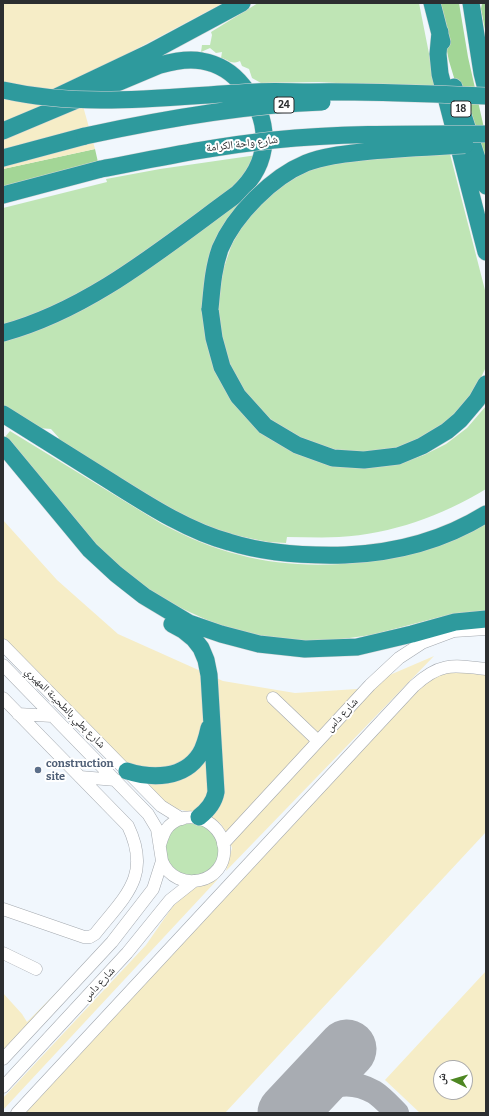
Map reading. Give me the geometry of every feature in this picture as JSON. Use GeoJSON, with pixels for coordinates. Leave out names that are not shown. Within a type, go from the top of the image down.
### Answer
{"type":"FeatureCollection","features":[{"type":"Feature","properties":{"kind":"highway"},"geometry":{"type":"LineString","coordinates":[[3,122],[149,53],[242,3]]}},
{"type":"Feature","properties":{"kind":"highway","name":"18"},"geometry":{"type":"LineString","coordinates":[[432,3],[453,83],[486,186]]}},
{"type":"Feature","properties":{"kind":"highway"},"geometry":{"type":"LineString","coordinates":[[471,3],[486,89]]}},
{"type":"Feature","properties":{"kind":"highway"},"geometry":{"type":"LineString","coordinates":[[440,32],[438,54],[440,74],[486,252]]}},
{"type":"Feature","properties":{"kind":"highway"},"geometry":{"type":"LineString","coordinates":[[3,131],[160,65],[177,60],[194,60],[219,66],[239,81],[251,94],[260,110],[265,136],[262,153],[257,168],[249,181],[237,194],[140,264],[98,292],[47,318],[3,334]]}},
{"type":"Feature","properties":{"kind":"highway"},"geometry":{"type":"LineString","coordinates":[[3,90],[29,96],[74,101],[126,100],[265,92],[358,91],[486,96]]}},
{"type":"Feature","properties":{"kind":"highway","name":"24"},"geometry":{"type":"LineString","coordinates":[[3,158],[85,136],[176,118],[267,106],[360,101],[486,100]]}},
{"type":"Feature","properties":{"kind":"highway","name":"شارع واحة الكرامة"},"geometry":{"type":"LineString","coordinates":[[3,195],[101,169],[210,148],[275,140],[353,134],[486,134]]}},
{"type":"Feature","properties":{"kind":"highway"},"geometry":{"type":"LineString","coordinates":[[486,144],[393,149],[336,155],[306,163],[282,176],[261,192],[238,219],[221,249],[214,273],[210,309],[214,338],[222,367],[238,396],[265,426],[297,445],[333,458],[364,460],[398,456],[422,446],[447,431],[460,420],[477,400],[486,384]]}},
{"type":"Feature","properties":{"kind":"highway"},"geometry":{"type":"LineString","coordinates":[[3,414],[138,499],[178,521],[216,538],[254,549],[276,553],[318,556],[384,552],[436,538],[456,530],[486,514]]}},
{"type":"Feature","properties":{"kind":"highway"},"geometry":{"type":"LineString","coordinates":[[3,445],[90,550],[116,574],[144,596],[189,623],[260,644],[305,649],[356,647],[455,622],[486,619]]}},
{"type":"Feature","properties":{"kind":"highway"},"geometry":{"type":"LineString","coordinates":[[58,512],[76,543],[104,573],[146,608],[183,630],[198,644],[204,653],[208,667],[216,792],[213,802],[199,818]]}},
{"type":"Feature","properties":{"kind":"highway"},"geometry":{"type":"LineString","coordinates":[[121,775],[159,776],[174,774],[186,768],[196,759],[203,748],[212,716]]}},
{"type":"Feature","properties":{"kind":"street","name":"شارع داس"},"geometry":{"type":"LineString","coordinates":[[223,844],[370,685],[399,658],[422,643],[454,631],[486,629]]}},
{"type":"Feature","properties":{"kind":"street","name":"شارع بطي بالطحينة المهيري"},"geometry":{"type":"LineString","coordinates":[[3,645],[121,775],[152,818],[157,829],[160,845]]}},
{"type":"Feature","properties":{"kind":"street","name":"شارع بطي بالطحينة المهيري"},"geometry":{"type":"LineString","coordinates":[[3,666],[52,716],[121,775],[161,806],[182,819]]}},
{"type":"Feature","properties":{"kind":"street"},"geometry":{"type":"LineString","coordinates":[[18,1113],[414,686],[429,673],[444,668],[460,666],[486,669]]}},
{"type":"Feature","properties":{"kind":"street"},"geometry":{"type":"LineString","coordinates":[[3,698],[128,826],[134,839],[138,866],[131,888],[96,934],[87,937]]}},
{"type":"Feature","properties":{"kind":"street"},"geometry":{"type":"LineString","coordinates":[[274,698],[318,741]]}},
{"type":"Feature","properties":{"kind":"street"},"geometry":{"type":"LineString","coordinates":[[18,714],[52,716]]}},
{"type":"Feature","properties":{"kind":"street"},"geometry":{"type":"LineString","coordinates":[[38,734],[42,724],[52,716]]}},
{"type":"Feature","properties":{"kind":"street"},"geometry":{"type":"LineString","coordinates":[[80,777],[121,775]]}},
{"type":"Feature","properties":{"kind":"street"},"geometry":{"type":"LineString","coordinates":[[99,797],[105,785],[121,775]]}},
{"type":"Feature","properties":{"kind":"street"},"geometry":{"type":"LineString","coordinates":[[188,817],[199,818],[209,821],[217,829],[222,838],[224,848],[223,859],[218,868],[210,876],[194,881],[180,879],[171,874],[164,866],[160,856],[160,845],[163,835],[169,826],[182,819],[188,817]]}},
{"type":"Feature","properties":{"kind":"street","name":"شارع داس"},"geometry":{"type":"LineString","coordinates":[[3,1059],[114,940],[153,889],[162,861]]}},
{"type":"Feature","properties":{"kind":"street","name":"شارع داس"},"geometry":{"type":"LineString","coordinates":[[3,1088],[127,953],[170,900],[194,881]]}},
{"type":"Feature","properties":{"kind":"street"},"geometry":{"type":"LineString","coordinates":[[3,909],[87,937],[114,940]]}},
{"type":"Feature","properties":{"kind":"street"},"geometry":{"type":"LineString","coordinates":[[103,925],[114,940]]}},
{"type":"Feature","properties":{"kind":"street"},"geometry":{"type":"LineString","coordinates":[[3,952],[36,969]]}},
{"type":"Feature","properties":{"kind":"green space"},"geometry":{"type":"Polygon","coordinates":[[[258,3],[419,3],[436,89],[319,82],[261,83],[252,78],[249,69],[242,66],[240,61],[232,62],[221,58],[222,52],[216,53],[210,48],[201,52],[202,45],[210,45],[212,35],[211,32],[258,3]]]}},
{"type":"Feature","properties":{"kind":"green space"},"geometry":{"type":"Polygon","coordinates":[[[437,3],[459,3],[468,57],[486,137],[486,184],[449,61],[437,3]]]}},
{"type":"Feature","properties":{"kind":"green space"},"geometry":{"type":"Polygon","coordinates":[[[482,3],[486,3],[486,35],[481,9],[482,3]]]}},
{"type":"Feature","properties":{"kind":"green space"},"geometry":{"type":"Polygon","coordinates":[[[95,149],[100,171],[3,194],[3,169],[95,149]]]}},
{"type":"Feature","properties":{"kind":"green space"},"geometry":{"type":"Polygon","coordinates":[[[450,154],[486,294],[486,367],[469,399],[443,426],[400,448],[363,452],[338,450],[300,437],[275,423],[247,394],[239,382],[227,358],[223,345],[218,307],[223,270],[232,244],[246,220],[265,199],[286,182],[310,170],[340,162],[413,155],[450,154]]]}},
{"type":"Feature","properties":{"kind":"green space"},"geometry":{"type":"Polygon","coordinates":[[[257,155],[245,179],[171,234],[93,288],[3,328],[3,208],[107,182],[106,179],[160,169],[257,155]]]}},
{"type":"Feature","properties":{"kind":"green space"},"geometry":{"type":"Polygon","coordinates":[[[243,199],[228,219],[206,336],[278,441],[400,463],[424,455],[446,444],[467,428],[486,406],[486,489],[469,499],[434,515],[397,528],[359,535],[333,537],[287,537],[286,543],[268,542],[234,535],[186,518],[56,439],[59,438],[51,429],[38,428],[3,406],[3,341],[18,337],[243,199]]]}},
{"type":"Feature","properties":{"kind":"green space"},"geometry":{"type":"Polygon","coordinates":[[[10,431],[162,524],[213,547],[238,555],[264,560],[316,565],[372,561],[486,522],[486,611],[440,617],[371,635],[335,640],[302,641],[265,637],[226,627],[207,620],[151,593],[104,555],[5,437],[10,431]]]}},
{"type":"Feature","properties":{"kind":"green space"},"geometry":{"type":"Polygon","coordinates":[[[192,822],[202,824],[211,830],[217,839],[219,849],[217,859],[211,868],[202,874],[192,876],[182,874],[173,868],[167,859],[165,849],[167,839],[173,830],[182,824],[192,822]]]}},
{"type":"Feature","properties":{"kind":"sand"},"geometry":{"type":"Polygon","coordinates":[[[3,3],[223,3],[76,81],[95,149],[3,169],[3,3]]]}},
{"type":"Feature","properties":{"kind":"sand"},"geometry":{"type":"Polygon","coordinates":[[[3,520],[57,580],[118,634],[223,681],[295,693],[357,689],[434,656],[226,871],[232,848],[226,832],[220,823],[208,815],[176,809],[165,802],[146,785],[3,638],[3,520]]]}},
{"type":"Feature","properties":{"kind":"sand"},"geometry":{"type":"Polygon","coordinates":[[[486,670],[486,832],[225,1113],[18,1113],[428,673],[486,670]]]}},
{"type":"Feature","properties":{"kind":"sand"},"geometry":{"type":"Polygon","coordinates":[[[218,879],[3,1110],[3,1098],[146,945],[173,906],[194,887],[218,879]]]}},
{"type":"Feature","properties":{"kind":"sand"},"geometry":{"type":"Polygon","coordinates":[[[89,960],[3,1051],[3,993],[22,1014],[27,1022],[89,960]]]}},
{"type":"Feature","properties":{"kind":"sand"},"geometry":{"type":"Polygon","coordinates":[[[486,971],[486,1113],[420,1113],[385,1080],[486,971]]]}},
{"type":"Feature","properties":{"kind":"taxiway"},"geometry":{"type":"LineString","coordinates":[[298,1101],[326,1088],[345,1084],[354,1085],[364,1087],[374,1092],[397,1113]]}},
{"type":"Feature","properties":{"kind":"runway"},"geometry":{"type":"LineString","coordinates":[[287,1113],[347,1049]]}},
{"type":"Feature","properties":{"kind":"place","name":"construction site"},"geometry":{"type":"Point","coordinates":[38,770]}}]}
